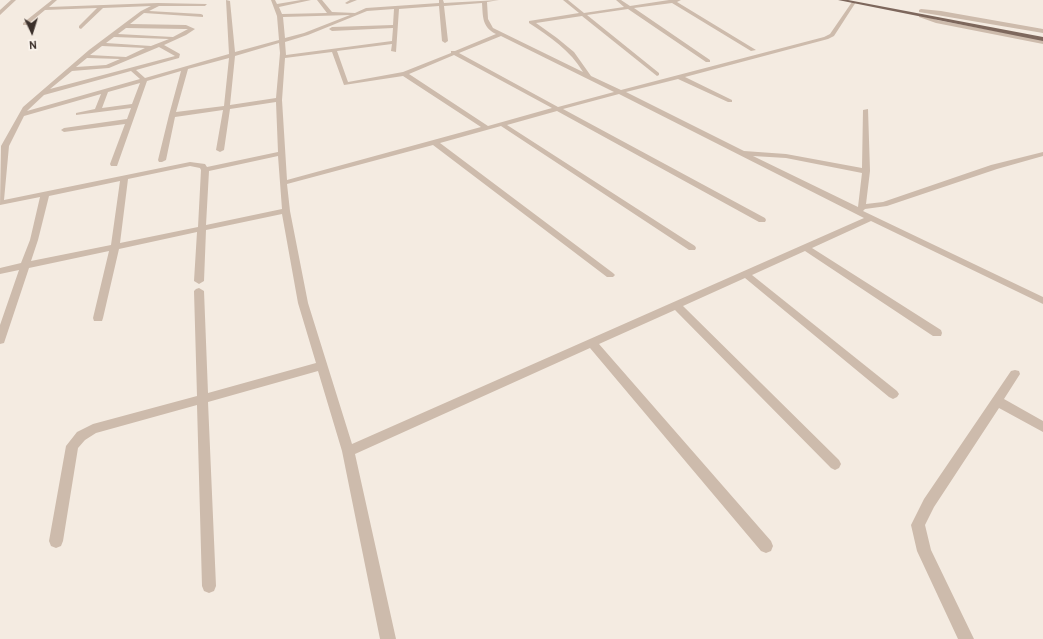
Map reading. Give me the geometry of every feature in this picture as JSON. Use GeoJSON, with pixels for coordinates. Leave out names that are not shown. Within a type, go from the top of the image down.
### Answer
{"type":"FeatureCollection","features":[{"type":"Feature","properties":{"kind":"main road"},"geometry":{"type":"LineString","coordinates":[[840,0],[921,13]]}},
{"type":"Feature","properties":{"kind":"main road"},"geometry":{"type":"LineString","coordinates":[[864,0],[1043,40]]}},
{"type":"Feature","properties":{"kind":"main road"},"geometry":{"type":"LineString","coordinates":[[959,21],[1043,35]]}},
{"type":"Feature","properties":{"kind":"street"},"geometry":{"type":"LineString","coordinates":[[0,13],[14,0]]}},
{"type":"Feature","properties":{"kind":"street"},"geometry":{"type":"LineString","coordinates":[[25,24],[55,0]]}},
{"type":"Feature","properties":{"kind":"street"},"geometry":{"type":"LineString","coordinates":[[309,0],[275,3],[280,16],[283,57],[279,100],[283,183],[286,211],[303,303],[348,451],[388,639]]}},
{"type":"Feature","properties":{"kind":"street"},"geometry":{"type":"LineString","coordinates":[[319,0],[330,13]]}},
{"type":"Feature","properties":{"kind":"street"},"geometry":{"type":"LineString","coordinates":[[347,3],[355,0]]}},
{"type":"Feature","properties":{"kind":"street"},"geometry":{"type":"LineString","coordinates":[[366,10],[441,2],[497,0]]}},
{"type":"Feature","properties":{"kind":"street"},"geometry":{"type":"LineString","coordinates":[[565,0],[657,74]]}},
{"type":"Feature","properties":{"kind":"street"},"geometry":{"type":"LineString","coordinates":[[618,0],[708,61]]}},
{"type":"Feature","properties":{"kind":"street"},"geometry":{"type":"LineString","coordinates":[[589,77],[581,63],[575,57],[542,29],[531,22],[630,8],[674,0],[753,50]]}},
{"type":"Feature","properties":{"kind":"street"},"geometry":{"type":"LineString","coordinates":[[220,150],[227,107],[232,54],[228,1]]}},
{"type":"Feature","properties":{"kind":"street"},"geometry":{"type":"LineString","coordinates":[[484,1],[487,26],[500,34],[860,209],[871,218],[1043,301]]}},
{"type":"Feature","properties":{"kind":"street"},"geometry":{"type":"LineString","coordinates":[[441,2],[445,42]]}},
{"type":"Feature","properties":{"kind":"street"},"geometry":{"type":"LineString","coordinates":[[21,115],[317,30],[380,3]]}},
{"type":"Feature","properties":{"kind":"street"},"geometry":{"type":"LineString","coordinates":[[283,183],[826,38],[832,35],[854,3]]}},
{"type":"Feature","properties":{"kind":"street"},"geometry":{"type":"LineString","coordinates":[[44,9],[158,4],[205,5]]}},
{"type":"Feature","properties":{"kind":"street"},"geometry":{"type":"LineString","coordinates":[[158,4],[143,12],[100,44],[30,103],[21,115],[3,147],[0,202],[190,164],[202,166],[205,170],[199,286],[209,586]]}},
{"type":"Feature","properties":{"kind":"street"},"geometry":{"type":"LineString","coordinates":[[81,27],[102,6]]}},
{"type":"Feature","properties":{"kind":"street"},"geometry":{"type":"LineString","coordinates":[[394,51],[397,7]]}},
{"type":"Feature","properties":{"kind":"street"},"geometry":{"type":"LineString","coordinates":[[143,12],[201,16]]}},
{"type":"Feature","properties":{"kind":"street"},"geometry":{"type":"LineString","coordinates":[[280,16],[359,13]]}},
{"type":"Feature","properties":{"kind":"street"},"geometry":{"type":"LineString","coordinates":[[921,13],[941,13],[1043,32]]}},
{"type":"Feature","properties":{"kind":"street"},"geometry":{"type":"LineString","coordinates":[[921,13],[936,21],[1043,40]]}},
{"type":"Feature","properties":{"kind":"street"},"geometry":{"type":"LineString","coordinates":[[71,69],[107,67],[192,29],[180,27],[125,26]]}},
{"type":"Feature","properties":{"kind":"street"},"geometry":{"type":"LineString","coordinates":[[332,29],[396,26]]}},
{"type":"Feature","properties":{"kind":"street"},"geometry":{"type":"LineString","coordinates":[[334,50],[346,84],[404,74],[453,52],[500,34]]}},
{"type":"Feature","properties":{"kind":"street"},"geometry":{"type":"LineString","coordinates":[[112,35],[175,37]]}},
{"type":"Feature","properties":{"kind":"street"},"geometry":{"type":"LineString","coordinates":[[283,57],[395,42]]}},
{"type":"Feature","properties":{"kind":"street"},"geometry":{"type":"LineString","coordinates":[[100,44],[151,47]]}},
{"type":"Feature","properties":{"kind":"street"},"geometry":{"type":"LineString","coordinates":[[40,94],[177,57],[178,55],[158,44]]}},
{"type":"Feature","properties":{"kind":"street"},"geometry":{"type":"LineString","coordinates":[[453,52],[762,220]]}},
{"type":"Feature","properties":{"kind":"street"},"geometry":{"type":"LineString","coordinates":[[85,56],[127,58]]}},
{"type":"Feature","properties":{"kind":"street"},"geometry":{"type":"LineString","coordinates":[[107,67],[112,75]]}},
{"type":"Feature","properties":{"kind":"street"},"geometry":{"type":"LineString","coordinates":[[132,69],[144,80]]}},
{"type":"Feature","properties":{"kind":"street"},"geometry":{"type":"LineString","coordinates":[[162,160],[184,69]]}},
{"type":"Feature","properties":{"kind":"street"},"geometry":{"type":"LineString","coordinates":[[404,74],[487,128]]}},
{"type":"Feature","properties":{"kind":"street"},"geometry":{"type":"LineString","coordinates":[[680,77],[730,102]]}},
{"type":"Feature","properties":{"kind":"street"},"geometry":{"type":"LineString","coordinates":[[114,164],[144,80]]}},
{"type":"Feature","properties":{"kind":"street"},"geometry":{"type":"LineString","coordinates":[[98,111],[106,90]]}},
{"type":"Feature","properties":{"kind":"street"},"geometry":{"type":"LineString","coordinates":[[172,115],[279,100]]}},
{"type":"Feature","properties":{"kind":"street"},"geometry":{"type":"LineString","coordinates":[[78,114],[134,106]]}},
{"type":"Feature","properties":{"kind":"street"},"geometry":{"type":"LineString","coordinates":[[860,209],[866,171],[866,110]]}},
{"type":"Feature","properties":{"kind":"street"},"geometry":{"type":"LineString","coordinates":[[64,130],[130,121]]}},
{"type":"Feature","properties":{"kind":"street"},"geometry":{"type":"LineString","coordinates":[[502,124],[692,248]]}},
{"type":"Feature","properties":{"kind":"street"},"geometry":{"type":"LineString","coordinates":[[434,142],[610,275]]}},
{"type":"Feature","properties":{"kind":"street"},"geometry":{"type":"LineString","coordinates":[[205,170],[282,153]]}},
{"type":"Feature","properties":{"kind":"street"},"geometry":{"type":"LineString","coordinates":[[744,153],[786,156],[866,171]]}},
{"type":"Feature","properties":{"kind":"street"},"geometry":{"type":"LineString","coordinates":[[860,209],[884,204],[994,167],[1043,154]]}},
{"type":"Feature","properties":{"kind":"street"},"geometry":{"type":"LineString","coordinates":[[98,318],[115,246],[124,178]]}},
{"type":"Feature","properties":{"kind":"street"},"geometry":{"type":"LineString","coordinates":[[0,340],[34,240],[45,194]]}},
{"type":"Feature","properties":{"kind":"street"},"geometry":{"type":"LineString","coordinates":[[0,271],[286,211]]}},
{"type":"Feature","properties":{"kind":"street"},"geometry":{"type":"LineString","coordinates":[[348,451],[871,218]]}},
{"type":"Feature","properties":{"kind":"street"},"geometry":{"type":"LineString","coordinates":[[805,247],[937,333]]}},
{"type":"Feature","properties":{"kind":"street"},"geometry":{"type":"LineString","coordinates":[[746,275],[893,394]]}},
{"type":"Feature","properties":{"kind":"street"},"geometry":{"type":"LineString","coordinates":[[676,305],[835,464]]}},
{"type":"Feature","properties":{"kind":"street"},"geometry":{"type":"LineString","coordinates":[[592,343],[766,546]]}},
{"type":"Feature","properties":{"kind":"street"},"geometry":{"type":"LineString","coordinates":[[56,541],[72,446],[80,436],[93,429],[322,366]]}},
{"type":"Feature","properties":{"kind":"street"},"geometry":{"type":"LineString","coordinates":[[966,639],[924,552],[918,524],[929,503],[1015,374]]}},
{"type":"Feature","properties":{"kind":"street"},"geometry":{"type":"LineString","coordinates":[[997,401],[1043,427]]}}]}
